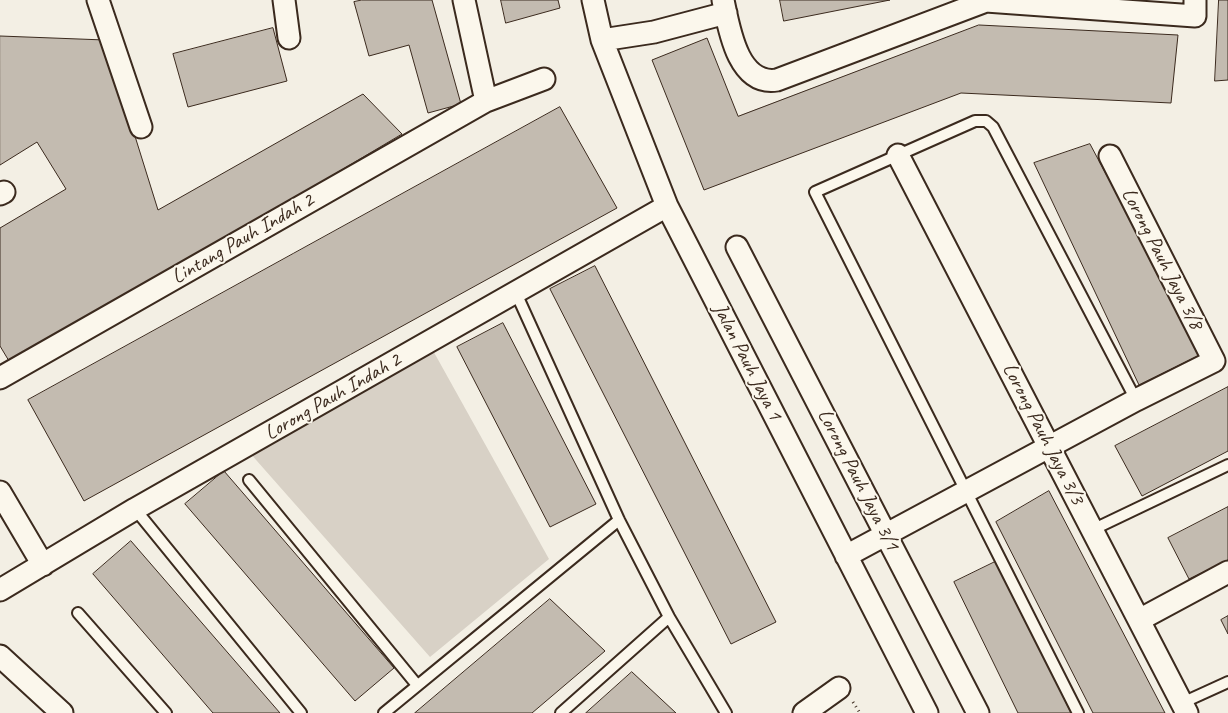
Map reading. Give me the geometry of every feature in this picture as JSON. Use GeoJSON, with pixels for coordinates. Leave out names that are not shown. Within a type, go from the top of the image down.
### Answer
{"type":"FeatureCollection","features":[{"type":"Feature","properties":{"kind":"street"},"geometry":{"type":"LineString","coordinates":[[98,0],[141,127]]}},
{"type":"Feature","properties":{"kind":"street"},"geometry":{"type":"LineString","coordinates":[[284,0],[288,38]]}},
{"type":"Feature","properties":{"kind":"street"},"geometry":{"type":"LineString","coordinates":[[464,0],[486,100]]}},
{"type":"Feature","properties":{"kind":"street","name":"Jalan Pauh Jaya 1"},"geometry":{"type":"LineString","coordinates":[[593,0],[602,40],[667,206],[927,713]]}},
{"type":"Feature","properties":{"kind":"street"},"geometry":{"type":"LineString","coordinates":[[602,40],[654,32],[724,7],[739,56],[747,70],[767,82],[777,80],[986,2],[1195,16],[1195,0]]}},
{"type":"Feature","properties":{"kind":"street","name":"Lintang Pauh Indah 2"},"geometry":{"type":"LineString","coordinates":[[0,378],[486,100],[544,79]]}},
{"type":"Feature","properties":{"kind":"street","name":"Lorong Pauh Jaya 3/3"},"geometry":{"type":"LineString","coordinates":[[898,155],[1184,708]]}},
{"type":"Feature","properties":{"kind":"street","name":"Lorong Pauh Jaya 3/8"},"geometry":{"type":"LineString","coordinates":[[1110,156],[1214,360],[1136,400]]}},
{"type":"Feature","properties":{"kind":"street","name":"Lorong Pauh Indah 2"},"geometry":{"type":"LineString","coordinates":[[0,590],[135,509],[667,206]]}},
{"type":"Feature","properties":{"kind":"street","name":"Lorong Pauh Jaya 3/1"},"geometry":{"type":"LineString","coordinates":[[737,247],[978,713]]}},
{"type":"Feature","properties":{"kind":"street"},"geometry":{"type":"LineString","coordinates":[[846,556],[1136,400]]}},
{"type":"Feature","properties":{"kind":"street"},"geometry":{"type":"LineString","coordinates":[[0,492],[43,565]]}},
{"type":"Feature","properties":{"kind":"street"},"geometry":{"type":"LineString","coordinates":[[1139,620],[1228,572]]}},
{"type":"Feature","properties":{"kind":"street"},"geometry":{"type":"LineString","coordinates":[[0,656],[62,713]]}},
{"type":"Feature","properties":{"kind":"street"},"geometry":{"type":"LineString","coordinates":[[804,713],[839,688]]}},
{"type":"Feature","properties":{"kind":"lane"},"geometry":{"type":"LineString","coordinates":[[1078,713],[816,192],[975,121],[986,122],[993,127],[1136,400]]}},
{"type":"Feature","properties":{"kind":"lane"},"geometry":{"type":"LineString","coordinates":[[516,293],[619,520],[669,617],[726,713]]}},
{"type":"Feature","properties":{"kind":"lane"},"geometry":{"type":"LineString","coordinates":[[1092,530],[1228,465]]}},
{"type":"Feature","properties":{"kind":"lane"},"geometry":{"type":"LineString","coordinates":[[249,480],[417,685]]}},
{"type":"Feature","properties":{"kind":"lane"},"geometry":{"type":"LineString","coordinates":[[135,509],[301,713]]}},
{"type":"Feature","properties":{"kind":"lane"},"geometry":{"type":"LineString","coordinates":[[384,713],[619,520]]}},
{"type":"Feature","properties":{"kind":"lane"},"geometry":{"type":"LineString","coordinates":[[78,613],[166,713]]}},
{"type":"Feature","properties":{"kind":"lane"},"geometry":{"type":"LineString","coordinates":[[561,713],[669,617]]}},
{"type":"Feature","properties":{"kind":"lane"},"geometry":{"type":"LineString","coordinates":[[1184,708],[1228,682]]}},
{"type":"Feature","properties":{"kind":"shaded area"},"geometry":{"type":"Polygon","coordinates":[[[426,338],[549,559],[430,657],[242,444],[426,338]]]}},
{"type":"Feature","properties":{"kind":"building"},"geometry":{"type":"Polygon","coordinates":[[[362,0],[432,0],[461,104],[428,113],[409,45],[369,56],[354,2],[362,0]]]}},
{"type":"Feature","properties":{"kind":"building"},"geometry":{"type":"Polygon","coordinates":[[[501,0],[558,0],[560,8],[506,23],[501,0]]]}},
{"type":"Feature","properties":{"kind":"building"},"geometry":{"type":"Polygon","coordinates":[[[780,0],[890,0],[784,21],[780,0]]]}},
{"type":"Feature","properties":{"kind":"building"},"geometry":{"type":"Polygon","coordinates":[[[1219,0],[1228,0],[1228,80],[1215,81],[1219,0]]]}},
{"type":"Feature","properties":{"kind":"building"},"geometry":{"type":"Polygon","coordinates":[[[979,25],[1178,35],[1171,103],[961,93],[704,190],[652,60],[707,38],[738,116],[979,25]]]}},
{"type":"Feature","properties":{"kind":"building"},"geometry":{"type":"Polygon","coordinates":[[[273,28],[287,81],[188,107],[173,54],[273,28]]]}},
{"type":"Feature","properties":{"kind":"building"},"geometry":{"type":"Polygon","coordinates":[[[0,36],[105,40],[158,210],[363,94],[402,134],[12,366],[0,346],[0,228],[66,189],[37,142],[0,165],[0,36]]]}},
{"type":"Feature","properties":{"kind":"building"},"geometry":{"type":"Polygon","coordinates":[[[560,107],[617,208],[84,501],[28,400],[560,107]]]}},
{"type":"Feature","properties":{"kind":"building"},"geometry":{"type":"Polygon","coordinates":[[[1090,144],[1202,354],[1139,385],[1034,163],[1090,144]]]}},
{"type":"Feature","properties":{"kind":"building"},"geometry":{"type":"Polygon","coordinates":[[[595,266],[776,622],[731,644],[550,289],[595,266]]]}},
{"type":"Feature","properties":{"kind":"building"},"geometry":{"type":"Polygon","coordinates":[[[503,323],[596,504],[550,527],[457,347],[503,323]]]}},
{"type":"Feature","properties":{"kind":"building"},"geometry":{"type":"Polygon","coordinates":[[[1228,387],[1228,451],[1142,496],[1115,446],[1228,387]]]}},
{"type":"Feature","properties":{"kind":"building"},"geometry":{"type":"Polygon","coordinates":[[[224,471],[394,668],[355,701],[185,504],[224,471]]]}},
{"type":"Feature","properties":{"kind":"building"},"geometry":{"type":"Polygon","coordinates":[[[1049,491],[1165,713],[1093,713],[996,522],[1049,491]]]}},
{"type":"Feature","properties":{"kind":"building"},"geometry":{"type":"Polygon","coordinates":[[[1228,507],[1228,560],[1189,579],[1168,538],[1228,507]]]}},
{"type":"Feature","properties":{"kind":"building"},"geometry":{"type":"Polygon","coordinates":[[[131,541],[280,713],[213,713],[93,574],[131,541]]]}},
{"type":"Feature","properties":{"kind":"building"},"geometry":{"type":"Polygon","coordinates":[[[997,561],[1071,713],[1018,713],[954,582],[997,561]]]}},
{"type":"Feature","properties":{"kind":"building"},"geometry":{"type":"Polygon","coordinates":[[[550,599],[605,651],[532,713],[415,713],[550,599]]]}},
{"type":"Feature","properties":{"kind":"building"},"geometry":{"type":"Polygon","coordinates":[[[1228,616],[1228,634],[1221,620],[1228,616]]]}},
{"type":"Feature","properties":{"kind":"building"},"geometry":{"type":"Polygon","coordinates":[[[632,672],[676,713],[586,713],[632,672]]]}}]}
